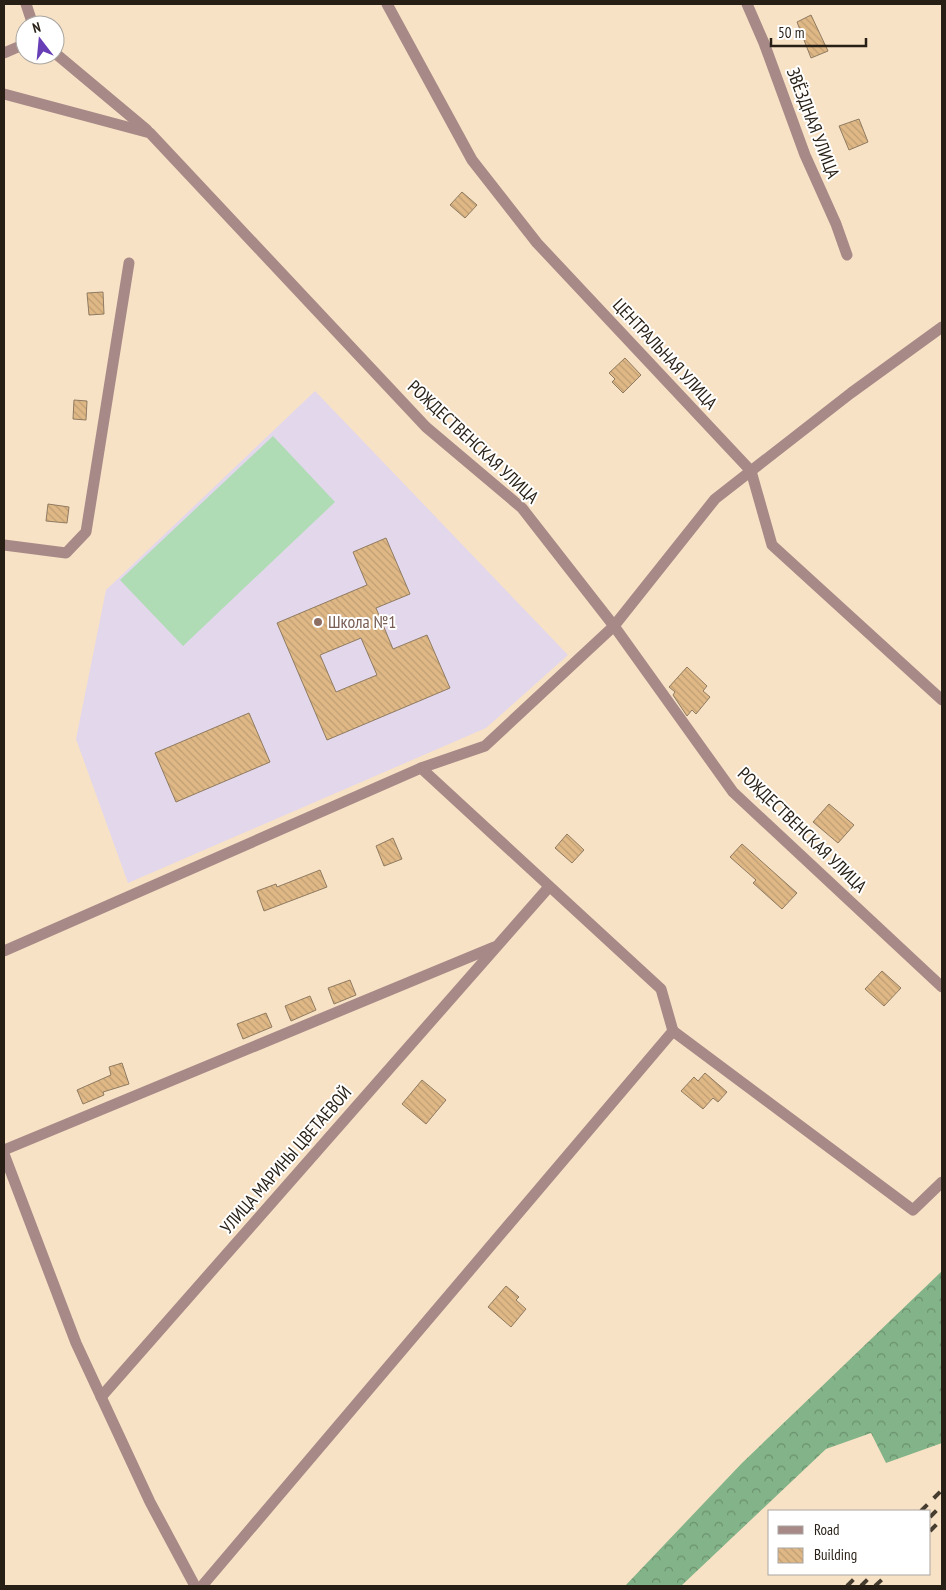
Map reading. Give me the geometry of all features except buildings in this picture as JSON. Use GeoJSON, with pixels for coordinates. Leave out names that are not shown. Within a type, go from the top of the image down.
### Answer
{"type":"FeatureCollection","features":[{"type":"Feature","properties":{"kind":"street","name":"ЦЕНТРАЛЬНАЯ УЛИЦА"},"geometry":{"type":"LineString","coordinates":[[387,4],[472,160],[537,243],[751,471],[772,545],[942,700]]}},
{"type":"Feature","properties":{"kind":"street","name":"ЗВЁЗДНАЯ УЛИЦА"},"geometry":{"type":"LineString","coordinates":[[747,4],[764,43],[805,155],[836,224],[847,255]]}},
{"type":"Feature","properties":{"kind":"street","name":"РОЖДЕСТВЕНСКАЯ УЛИЦА"},"geometry":{"type":"LineString","coordinates":[[65,61],[150,133],[426,427],[522,508],[614,626],[733,792],[942,987]]}},
{"type":"Feature","properties":{"kind":"street"},"geometry":{"type":"LineString","coordinates":[[4,94],[150,133]]}},
{"type":"Feature","properties":{"kind":"street"},"geometry":{"type":"LineString","coordinates":[[4,545],[66,553],[86,532],[129,263]]}},
{"type":"Feature","properties":{"kind":"street"},"geometry":{"type":"LineString","coordinates":[[4,951],[421,768],[485,746],[614,626],[715,499],[851,393],[942,327]]}},
{"type":"Feature","properties":{"kind":"street"},"geometry":{"type":"LineString","coordinates":[[421,768],[661,989],[673,1031],[913,1210],[942,1182]]}},
{"type":"Feature","properties":{"kind":"street","name":"УЛИЦА МАРИНЫ ЦВЕТАЕВОЙ"},"geometry":{"type":"LineString","coordinates":[[101,1397],[550,887]]}},
{"type":"Feature","properties":{"kind":"street","name":"УЛИЦА МАРИНЫ ЦВЕТАЕВОЙ"},"geometry":{"type":"LineString","coordinates":[[196,1586],[150,1502],[76,1343],[4,1152],[498,946]]}},
{"type":"Feature","properties":{"kind":"street"},"geometry":{"type":"LineString","coordinates":[[202,1586],[673,1031]]}},
{"type":"Feature","properties":{"kind":"shaded area","name":"Школа №1"},"geometry":{"type":"Polygon","coordinates":[[[315,391],[568,655],[486,728],[128,883],[76,739],[106,590],[315,391]]]}},
{"type":"Feature","properties":{"kind":"green space"},"geometry":{"type":"Polygon","coordinates":[[[273,436],[335,502],[183,646],[120,580],[273,436]]]}},
{"type":"Feature","properties":{"kind":"green space"},"geometry":{"type":"Polygon","coordinates":[[[942,1271],[942,1443],[886,1463],[871,1433],[826,1449],[681,1586],[625,1586],[742,1463],[942,1271]]]}},
{"type":"Feature","properties":{"kind":"railway"},"geometry":{"type":"LineString","coordinates":[[922,1510],[942,1490]]}},
{"type":"Feature","properties":{"kind":"railway"},"geometry":{"type":"LineString","coordinates":[[931,1516],[942,1505]]}},
{"type":"Feature","properties":{"kind":"railway"},"geometry":{"type":"LineString","coordinates":[[931,1530],[942,1519]]}},
{"type":"Feature","properties":{"kind":"railway"},"geometry":{"type":"LineString","coordinates":[[847,1586],[858,1575]]}},
{"type":"Feature","properties":{"kind":"railway"},"geometry":{"type":"LineString","coordinates":[[861,1586],[872,1575]]}},
{"type":"Feature","properties":{"kind":"railway"},"geometry":{"type":"LineString","coordinates":[[875,1586],[887,1575]]}},
{"type":"Feature","properties":{"kind":"place","name":"Школа №1"},"geometry":{"type":"Point","coordinates":[318,622]}}]}
